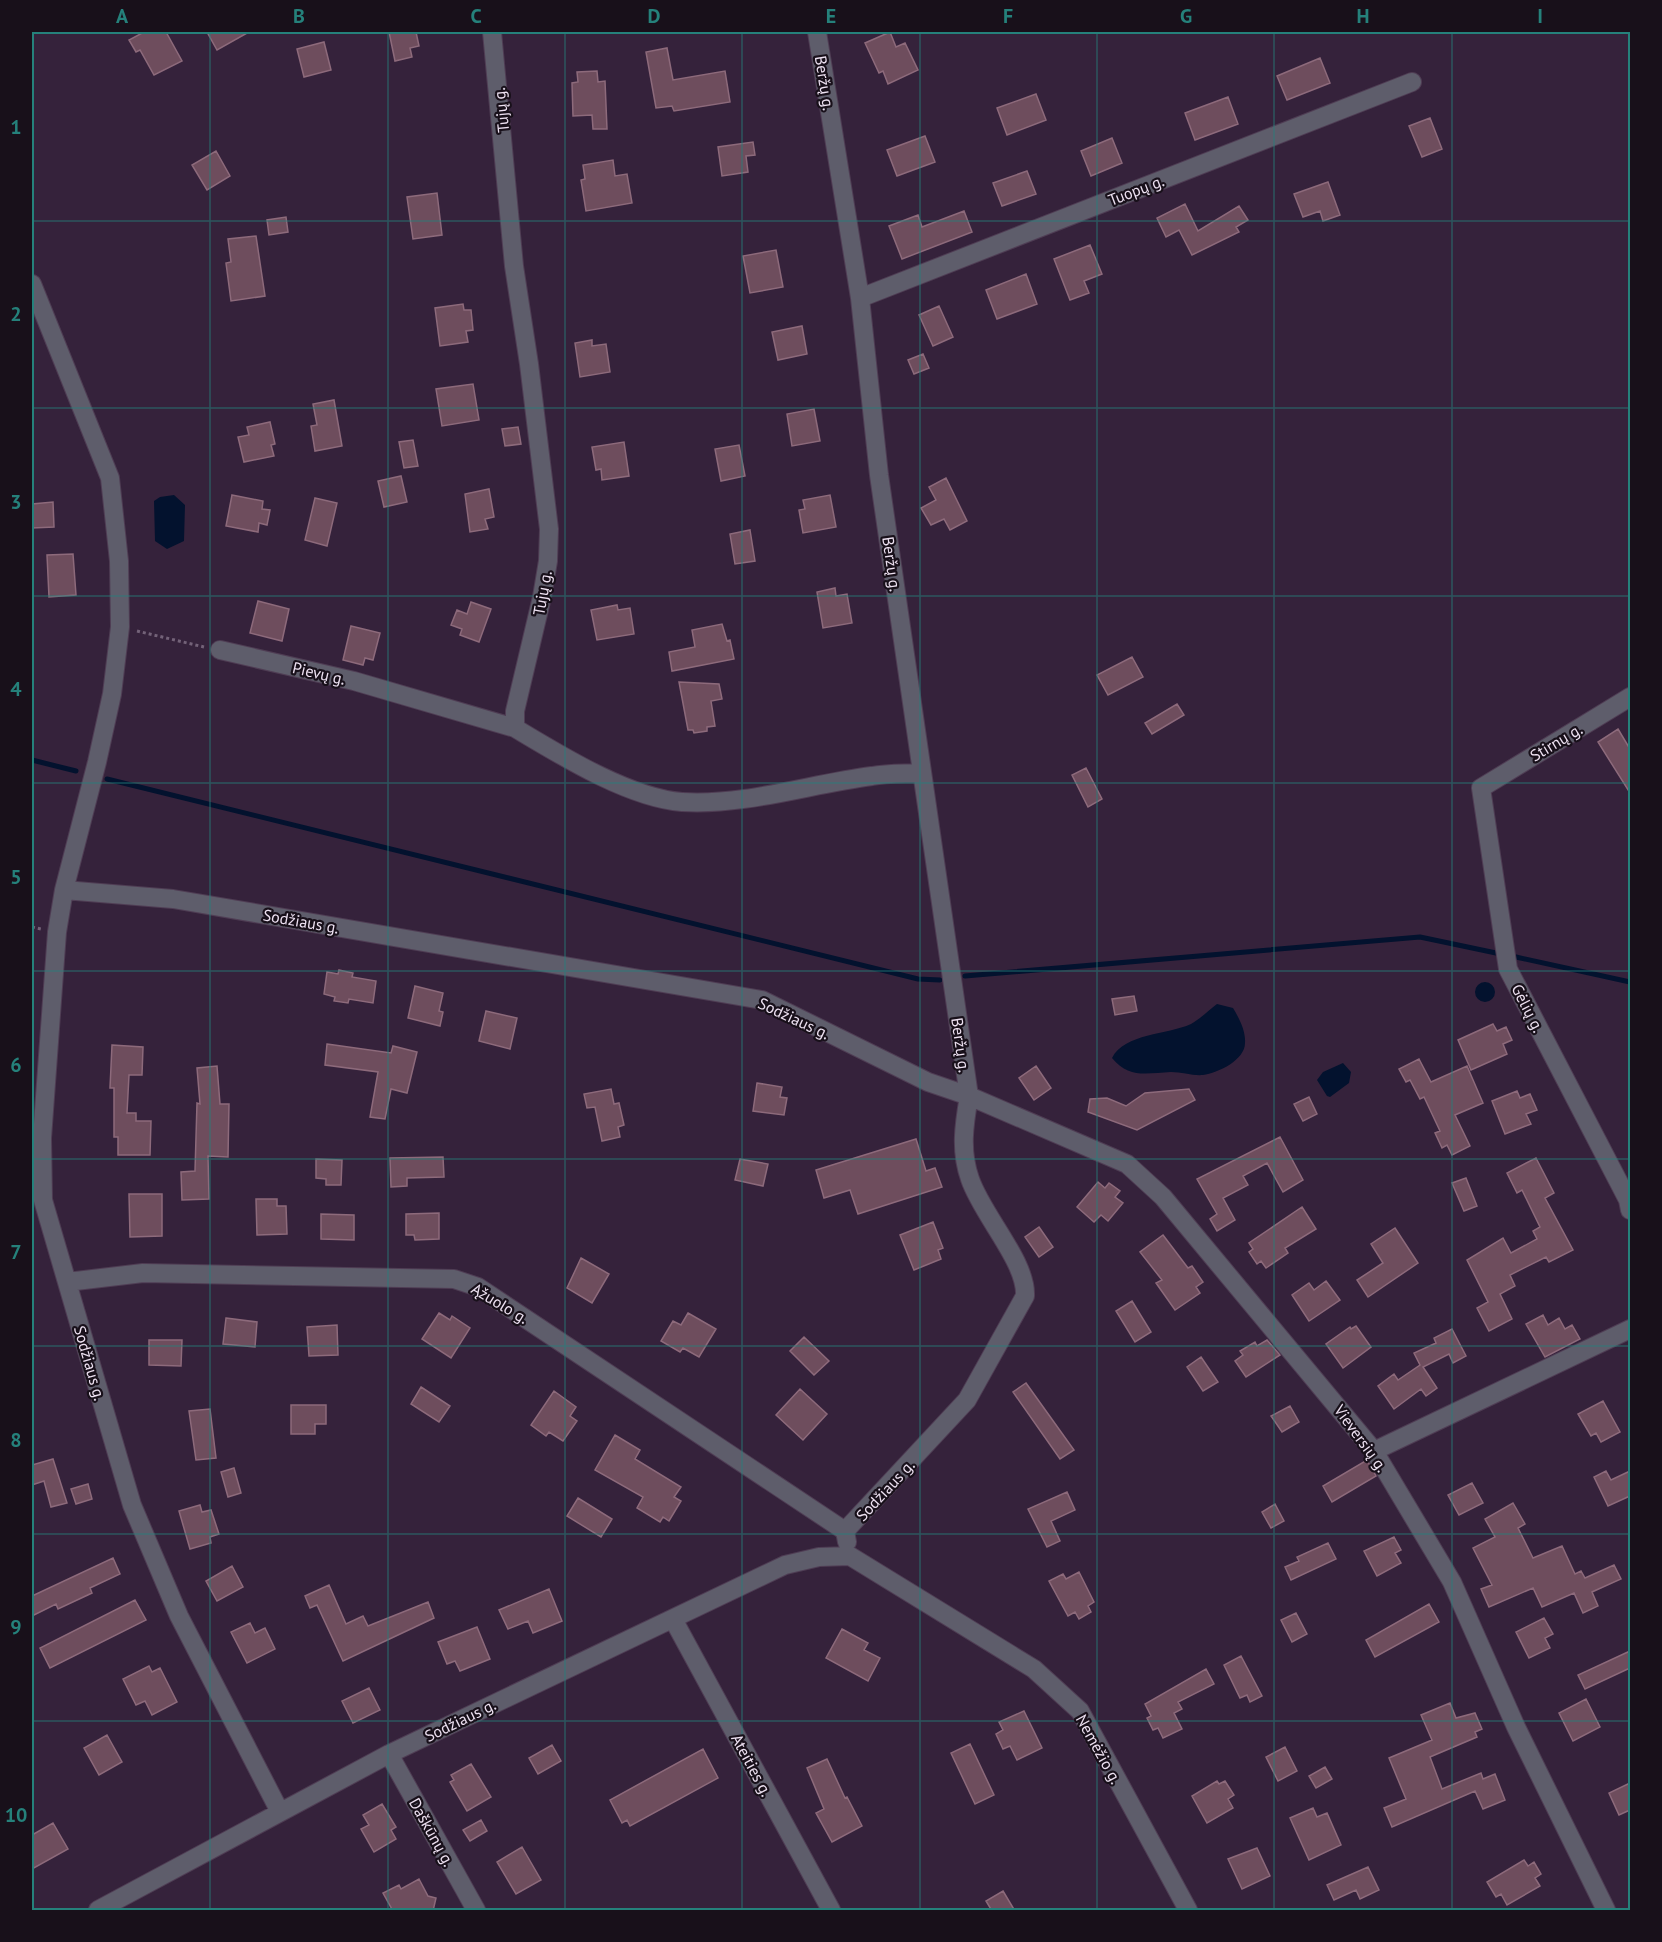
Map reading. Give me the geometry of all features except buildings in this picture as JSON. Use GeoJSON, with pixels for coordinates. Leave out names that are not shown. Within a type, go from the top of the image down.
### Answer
{"type":"FeatureCollection","features":[{"type":"Feature","properties":{"kind":"street","name":"Tujų g."},"geometry":{"type":"LineString","coordinates":[[492,32],[514,266],[531,375],[549,529],[548,561],[542,597],[515,711],[515,728]]}},
{"type":"Feature","properties":{"kind":"street","name":"Beržų g."},"geometry":{"type":"LineString","coordinates":[[817,32],[860,298],[879,475],[969,1096]]}},
{"type":"Feature","properties":{"kind":"street","name":"Tuopų g."},"geometry":{"type":"LineString","coordinates":[[860,298],[1412,82]]}},
{"type":"Feature","properties":{"kind":"street"},"geometry":{"type":"LineString","coordinates":[[32,284],[110,478],[119,561],[120,627],[112,694],[98,762],[64,890]]}},
{"type":"Feature","properties":{"kind":"street","name":"Pievų g."},"geometry":{"type":"LineString","coordinates":[[220,650],[354,681],[515,728]]}},
{"type":"Feature","properties":{"kind":"street","name":"Stirnų g."},"geometry":{"type":"LineString","coordinates":[[1481,788],[1630,696]]}},
{"type":"Feature","properties":{"kind":"street"},"geometry":{"type":"LineString","coordinates":[[515,728],[571,762],[648,794],[681,802],[735,800],[875,775],[922,772]]}},
{"type":"Feature","properties":{"kind":"street","name":"Gėlių g."},"geometry":{"type":"LineString","coordinates":[[1481,788],[1508,969],[1628,1200],[1630,1210]]}},
{"type":"Feature","properties":{"kind":"street","name":"Sodžiaus g."},"geometry":{"type":"LineString","coordinates":[[280,1812],[179,1616],[132,1505],[43,1200],[42,1138],[57,932],[64,890],[173,899],[762,1000],[928,1082],[969,1096],[962,1140],[969,1179],[989,1218],[1020,1269],[1026,1286],[1025,1296],[967,1400],[846,1531]]}},
{"type":"Feature","properties":{"kind":"street","name":"Vieversių g."},"geometry":{"type":"LineString","coordinates":[[969,1096],[1127,1164],[1163,1197],[1374,1451],[1452,1582],[1516,1726],[1606,1911]]}},
{"type":"Feature","properties":{"kind":"street","name":"Ąžuolo g."},"geometry":{"type":"LineString","coordinates":[[67,1282],[143,1273],[454,1279],[470,1284],[498,1298],[610,1377],[846,1531]]}},
{"type":"Feature","properties":{"kind":"street"},"geometry":{"type":"LineString","coordinates":[[1374,1451],[1630,1329]]}},
{"type":"Feature","properties":{"kind":"street"},"geometry":{"type":"LineString","coordinates":[[846,1531],[850,1556]]}},
{"type":"Feature","properties":{"kind":"street","name":"Sodžiaus g."},"geometry":{"type":"LineString","coordinates":[[98,1911],[117,1906],[280,1812],[389,1754],[785,1565],[819,1557],[850,1556]]}},
{"type":"Feature","properties":{"kind":"street","name":"Nemėžio g."},"geometry":{"type":"LineString","coordinates":[[850,1556],[1034,1669],[1080,1712],[1188,1911]]}},
{"type":"Feature","properties":{"kind":"street","name":"Ateities g."},"geometry":{"type":"LineString","coordinates":[[673,1619],[831,1911]]}},
{"type":"Feature","properties":{"kind":"street","name":"Daškūnų g."},"geometry":{"type":"LineString","coordinates":[[389,1754],[476,1911]]}},
{"type":"Feature","properties":{"kind":"path"},"geometry":{"type":"LineString","coordinates":[[120,627],[220,650]]}},
{"type":"Feature","properties":{"kind":"water"},"geometry":{"type":"Polygon","coordinates":[[[174,495],[185,505],[184,541],[167,549],[155,541],[154,501],[160,497],[174,495]]]}},
{"type":"Feature","properties":{"kind":"water"},"geometry":{"type":"Polygon","coordinates":[[[1485,982],[1492,985],[1495,992],[1492,999],[1485,1002],[1478,999],[1475,992],[1478,985],[1485,982]]]}},
{"type":"Feature","properties":{"kind":"water"},"geometry":{"type":"Polygon","coordinates":[[[1217,1004],[1233,1008],[1242,1025],[1245,1038],[1241,1055],[1230,1065],[1203,1075],[1171,1072],[1146,1074],[1125,1069],[1112,1058],[1126,1044],[1136,1039],[1191,1024],[1217,1004]]]}},
{"type":"Feature","properties":{"kind":"water"},"geometry":{"type":"Polygon","coordinates":[[[1343,1063],[1351,1072],[1349,1083],[1330,1097],[1327,1096],[1317,1080],[1323,1072],[1343,1063]]]}},
{"type":"Feature","properties":{"kind":"waterway"},"geometry":{"type":"LineString","coordinates":[[32,760],[76,771]]}},
{"type":"Feature","properties":{"kind":"waterway"},"geometry":{"type":"LineString","coordinates":[[107,779],[918,979],[940,980]]}},
{"type":"Feature","properties":{"kind":"waterway"},"geometry":{"type":"LineString","coordinates":[[965,976],[1420,937],[1496,953]]}},
{"type":"Feature","properties":{"kind":"waterway"},"geometry":{"type":"LineString","coordinates":[[1516,957],[1630,982]]}}]}
